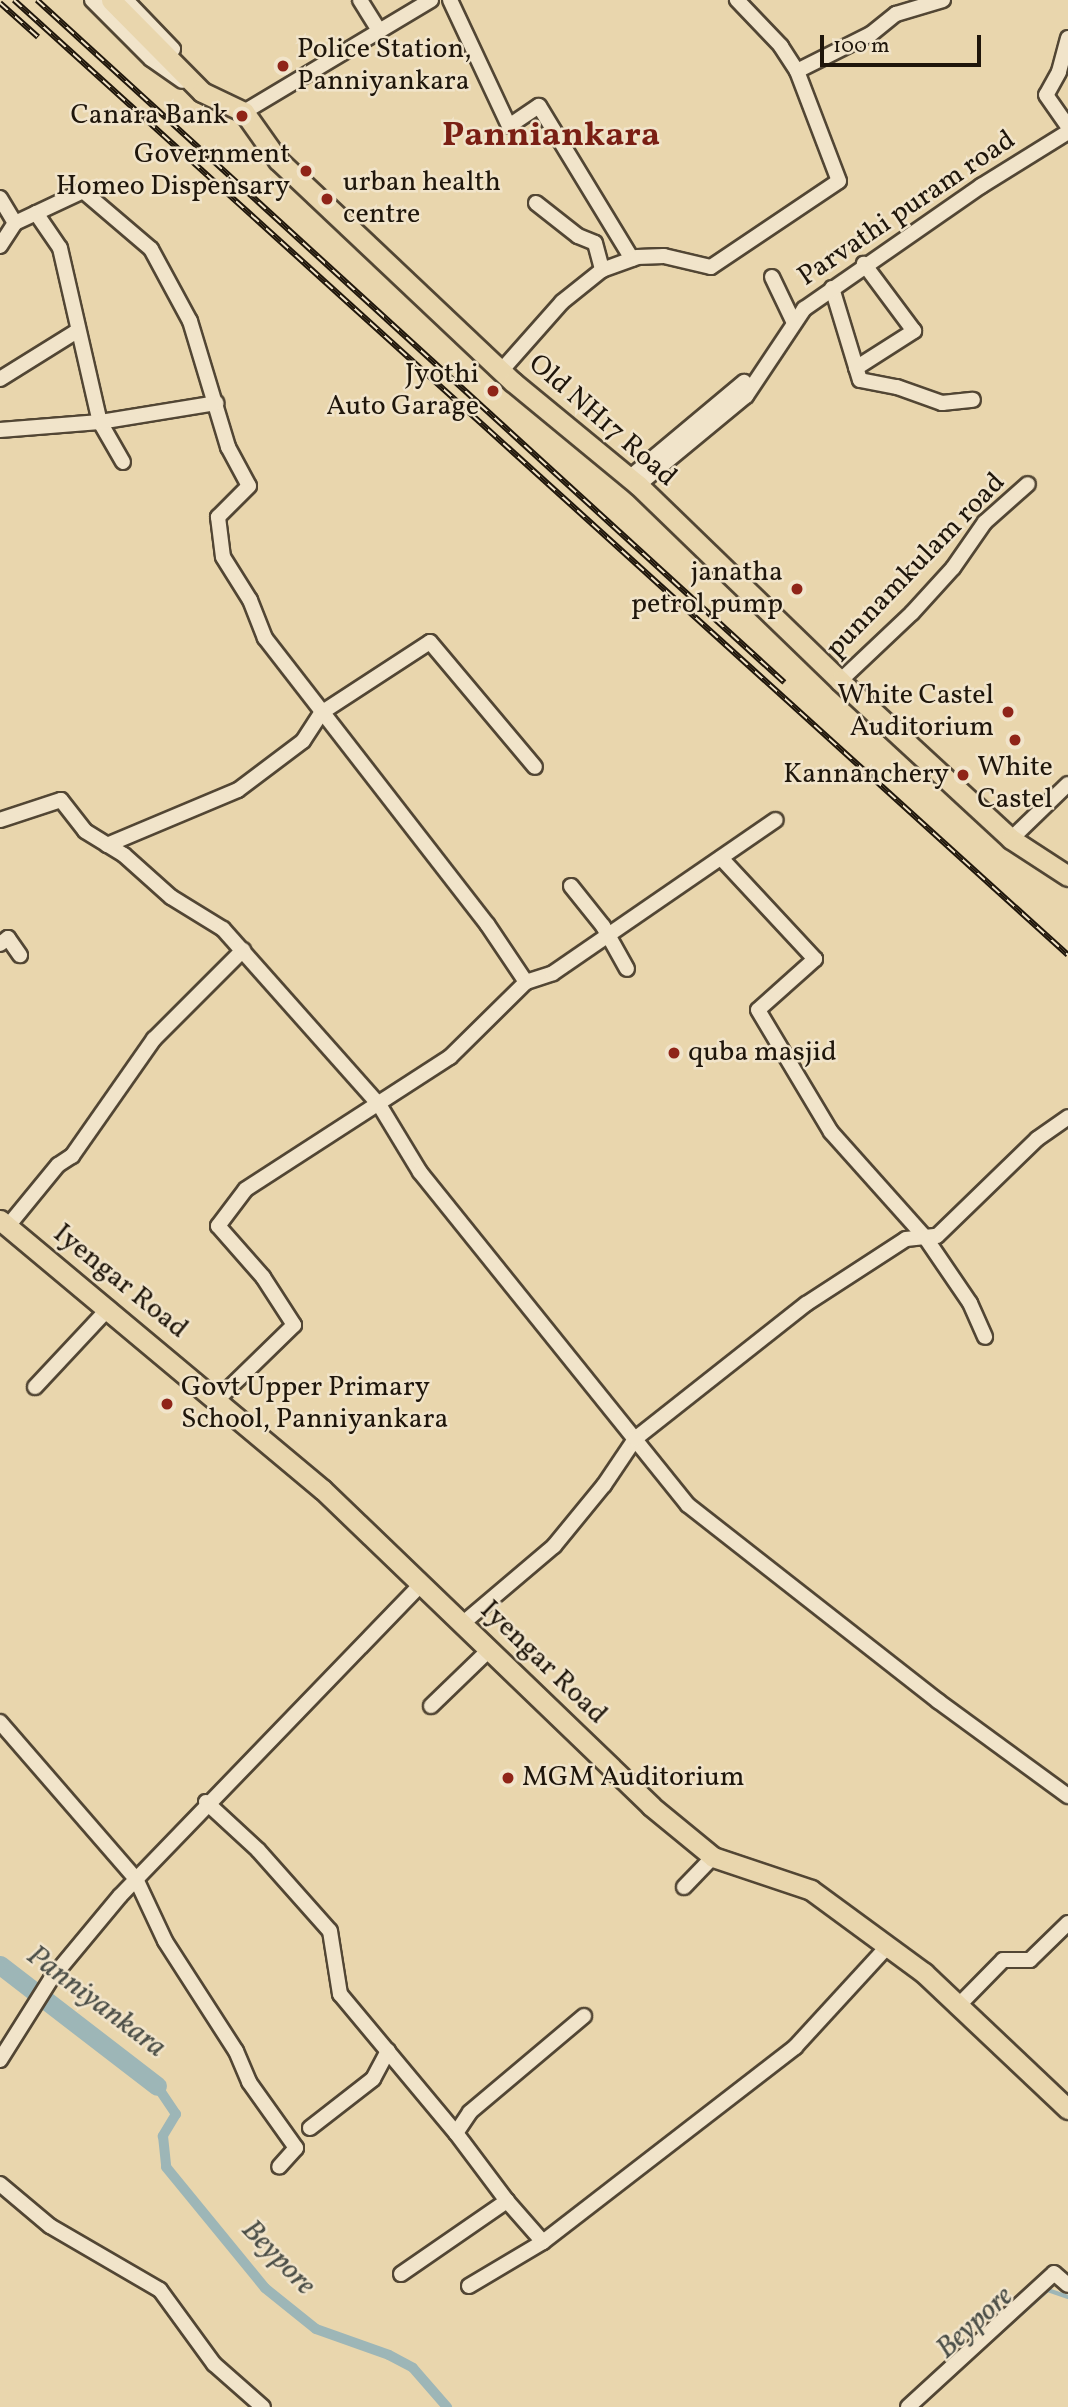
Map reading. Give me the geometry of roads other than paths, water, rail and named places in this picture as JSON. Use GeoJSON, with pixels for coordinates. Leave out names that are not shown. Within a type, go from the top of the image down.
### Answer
{"type":"FeatureCollection","features":[{"type":"Feature","properties":{"kind":"main road","name":"Old NH17 Road"},"geometry":{"type":"LineString","coordinates":[[110,0],[202,92],[244,112],[278,160],[500,370],[634,482],[840,681],[1011,839],[1067,875]]}},
{"type":"Feature","properties":{"kind":"main road","name":"Iyengar Road"},"geometry":{"type":"LineString","coordinates":[[4,1223],[218,1399],[322,1489],[651,1806],[713,1857],[811,1890],[888,1946],[958,2006],[1068,2109]]}},
{"type":"Feature","properties":{"kind":"street"},"geometry":{"type":"LineString","coordinates":[[92,0],[151,59],[202,92]]}},
{"type":"Feature","properties":{"kind":"street"},"geometry":{"type":"LineString","coordinates":[[126,0],[209,87],[244,112],[431,0]]}},
{"type":"Feature","properties":{"kind":"street"},"geometry":{"type":"LineString","coordinates":[[360,0],[379,31]]}},
{"type":"Feature","properties":{"kind":"street"},"geometry":{"type":"LineString","coordinates":[[450,0],[509,126],[539,106],[632,259]]}},
{"type":"Feature","properties":{"kind":"street"},"geometry":{"type":"LineString","coordinates":[[500,370],[562,302],[601,270],[632,259],[664,256],[711,267],[839,181],[797,71],[781,46],[737,0]]}},
{"type":"Feature","properties":{"kind":"street"},"geometry":{"type":"LineString","coordinates":[[797,71],[872,34],[895,7],[943,0]]}},
{"type":"Feature","properties":{"kind":"street","name":"Parvathi puram road"},"geometry":{"type":"LineString","coordinates":[[634,482],[746,396],[804,309],[864,264],[1068,130],[1046,95],[1059,72],[1068,38]]}},
{"type":"Feature","properties":{"kind":"street"},"geometry":{"type":"LineString","coordinates":[[0,246],[15,223],[83,191],[151,249],[190,321],[226,436],[249,486],[218,517],[223,557],[250,600],[265,638],[487,924],[526,982]]}},
{"type":"Feature","properties":{"kind":"street"},"geometry":{"type":"LineString","coordinates":[[0,198],[15,223]]}},
{"type":"Feature","properties":{"kind":"street"},"geometry":{"type":"LineString","coordinates":[[536,203],[578,236],[595,243],[601,270]]}},
{"type":"Feature","properties":{"kind":"street"},"geometry":{"type":"LineString","coordinates":[[36,213],[60,248],[100,422],[123,462]]}},
{"type":"Feature","properties":{"kind":"street"},"geometry":{"type":"LineString","coordinates":[[856,368],[914,331],[864,264]]}},
{"type":"Feature","properties":{"kind":"street"},"geometry":{"type":"LineString","coordinates":[[772,277],[794,323]]}},
{"type":"Feature","properties":{"kind":"street"},"geometry":{"type":"LineString","coordinates":[[832,288],[860,380],[897,387],[942,403],[973,400]]}},
{"type":"Feature","properties":{"kind":"street"},"geometry":{"type":"LineString","coordinates":[[0,379],[77,331]]}},
{"type":"Feature","properties":{"kind":"street"},"geometry":{"type":"LineString","coordinates":[[634,482],[744,382]]}},
{"type":"Feature","properties":{"kind":"street"},"geometry":{"type":"LineString","coordinates":[[0,429],[100,422],[216,402]]}},
{"type":"Feature","properties":{"kind":"street","name":"punnamkulam road"},"geometry":{"type":"LineString","coordinates":[[840,681],[912,613],[953,568],[985,522],[1028,484]]}},
{"type":"Feature","properties":{"kind":"street"},"geometry":{"type":"LineString","coordinates":[[107,845],[238,790],[303,741],[321,713],[430,642],[535,767]]}},
{"type":"Feature","properties":{"kind":"street"},"geometry":{"type":"LineString","coordinates":[[1011,839],[1068,784]]}},
{"type":"Feature","properties":{"kind":"street"},"geometry":{"type":"LineString","coordinates":[[0,820],[61,800],[85,831],[107,845],[171,897],[223,929],[380,1106],[420,1172],[688,1505],[938,1701],[1068,1796]]}},
{"type":"Feature","properties":{"kind":"street"},"geometry":{"type":"LineString","coordinates":[[218,1399],[294,1325],[263,1277],[218,1226],[246,1189],[380,1106],[450,1057],[526,982],[553,973],[776,820]]}},
{"type":"Feature","properties":{"kind":"street"},"geometry":{"type":"LineString","coordinates":[[721,858],[815,959],[758,1010],[831,1132],[925,1237],[970,1303],[985,1337]]}},
{"type":"Feature","properties":{"kind":"street"},"geometry":{"type":"LineString","coordinates":[[571,886],[627,969]]}},
{"type":"Feature","properties":{"kind":"street"},"geometry":{"type":"LineString","coordinates":[[0,944],[8,937],[20,955]]}},
{"type":"Feature","properties":{"kind":"street"},"geometry":{"type":"LineString","coordinates":[[4,1223],[58,1165],[72,1156],[154,1039],[243,950]]}},
{"type":"Feature","properties":{"kind":"street"},"geometry":{"type":"LineString","coordinates":[[462,1625],[554,1546],[604,1485],[635,1439],[806,1304],[906,1239],[937,1236],[1037,1139],[1068,1117]]}},
{"type":"Feature","properties":{"kind":"street"},"geometry":{"type":"LineString","coordinates":[[35,1387],[108,1308]]}},
{"type":"Feature","properties":{"kind":"street"},"geometry":{"type":"LineString","coordinates":[[0,2060],[51,1979],[136,1879],[206,1802],[421,1584]]}},
{"type":"Feature","properties":{"kind":"street"},"geometry":{"type":"LineString","coordinates":[[431,1706],[489,1650]]}},
{"type":"Feature","properties":{"kind":"street"},"geometry":{"type":"LineString","coordinates":[[0,1722],[136,1879],[165,1941],[236,2051],[248,2082],[296,2148],[279,2166]]}},
{"type":"Feature","properties":{"kind":"street"},"geometry":{"type":"LineString","coordinates":[[206,1802],[258,1850],[330,1931],[340,1994],[543,2242]]}},
{"type":"Feature","properties":{"kind":"street"},"geometry":{"type":"LineString","coordinates":[[684,1887],[713,1857]]}},
{"type":"Feature","properties":{"kind":"street"},"geometry":{"type":"LineString","coordinates":[[958,2006],[1003,1960],[1030,1960],[1068,1923]]}},
{"type":"Feature","properties":{"kind":"street"},"geometry":{"type":"LineString","coordinates":[[470,2286],[543,2242],[795,2047],[888,1946]]}},
{"type":"Feature","properties":{"kind":"street"},"geometry":{"type":"LineString","coordinates":[[456,2133],[470,2112],[583,2017]]}},
{"type":"Feature","properties":{"kind":"street"},"geometry":{"type":"LineString","coordinates":[[310,2128],[373,2079],[388,2051]]}},
{"type":"Feature","properties":{"kind":"street"},"geometry":{"type":"LineString","coordinates":[[0,2184],[50,2226],[160,2290],[215,2364],[263,2407]]}},
{"type":"Feature","properties":{"kind":"street"},"geometry":{"type":"LineString","coordinates":[[401,2274],[507,2201]]}},
{"type":"Feature","properties":{"kind":"street"},"geometry":{"type":"LineString","coordinates":[[908,2407],[1054,2273],[1068,2285]]}},
{"type":"Feature","properties":{"kind":"waterway","name":"Panniyankara"},"geometry":{"type":"LineString","coordinates":[[0,1965],[157,2086]]}},
{"type":"Feature","properties":{"kind":"waterway","name":"Beypore"},"geometry":{"type":"LineString","coordinates":[[157,2086],[176,2114],[163,2136],[166,2167],[265,2288],[316,2329],[389,2355],[413,2368],[447,2407]]}},
{"type":"Feature","properties":{"kind":"waterway","name":"Beypore"},"geometry":{"type":"LineString","coordinates":[[918,2407],[1048,2290],[1068,2297]]}},
{"type":"Feature","properties":{"kind":"railway"},"geometry":{"type":"LineString","coordinates":[[14,0],[1068,955]]}},
{"type":"Feature","properties":{"kind":"railway"},"geometry":{"type":"LineString","coordinates":[[37,0],[784,682]]}},
{"type":"Feature","properties":{"kind":"railway"},"geometry":{"type":"LineString","coordinates":[[0,3],[38,37]]}},
{"type":"Feature","properties":{"kind":"place","name":"Police Station, Panniyankara"},"geometry":{"type":"Point","coordinates":[283,66]}},
{"type":"Feature","properties":{"kind":"place","name":"Canara Bank"},"geometry":{"type":"Point","coordinates":[242,116]}},
{"type":"Feature","properties":{"kind":"place","name":"Government Homeo Dispensary"},"geometry":{"type":"Point","coordinates":[306,171]}},
{"type":"Feature","properties":{"kind":"place","name":"urban health centre"},"geometry":{"type":"Point","coordinates":[327,199]}},
{"type":"Feature","properties":{"kind":"place","name":"Jyothi Auto Garage"},"geometry":{"type":"Point","coordinates":[493,391]}},
{"type":"Feature","properties":{"kind":"place","name":"janatha petrol pump"},"geometry":{"type":"Point","coordinates":[797,589]}},
{"type":"Feature","properties":{"kind":"place","name":"White Castel Auditorium"},"geometry":{"type":"Point","coordinates":[1008,712]}},
{"type":"Feature","properties":{"kind":"place","name":"White Castel"},"geometry":{"type":"Point","coordinates":[1015,740]}},
{"type":"Feature","properties":{"kind":"place","name":"Kannanchery"},"geometry":{"type":"Point","coordinates":[963,775]}},
{"type":"Feature","properties":{"kind":"place","name":"quba masjid"},"geometry":{"type":"Point","coordinates":[674,1053]}},
{"type":"Feature","properties":{"kind":"place","name":"Govt Upper Primary School, Panniyankara"},"geometry":{"type":"Point","coordinates":[167,1404]}},
{"type":"Feature","properties":{"kind":"place","name":"MGM Auditorium"},"geometry":{"type":"Point","coordinates":[508,1778]}},
{"type":"Feature","properties":{"kind":"district","name":"Panniankara"},"geometry":{"type":"Point","coordinates":[551,136]}}]}
